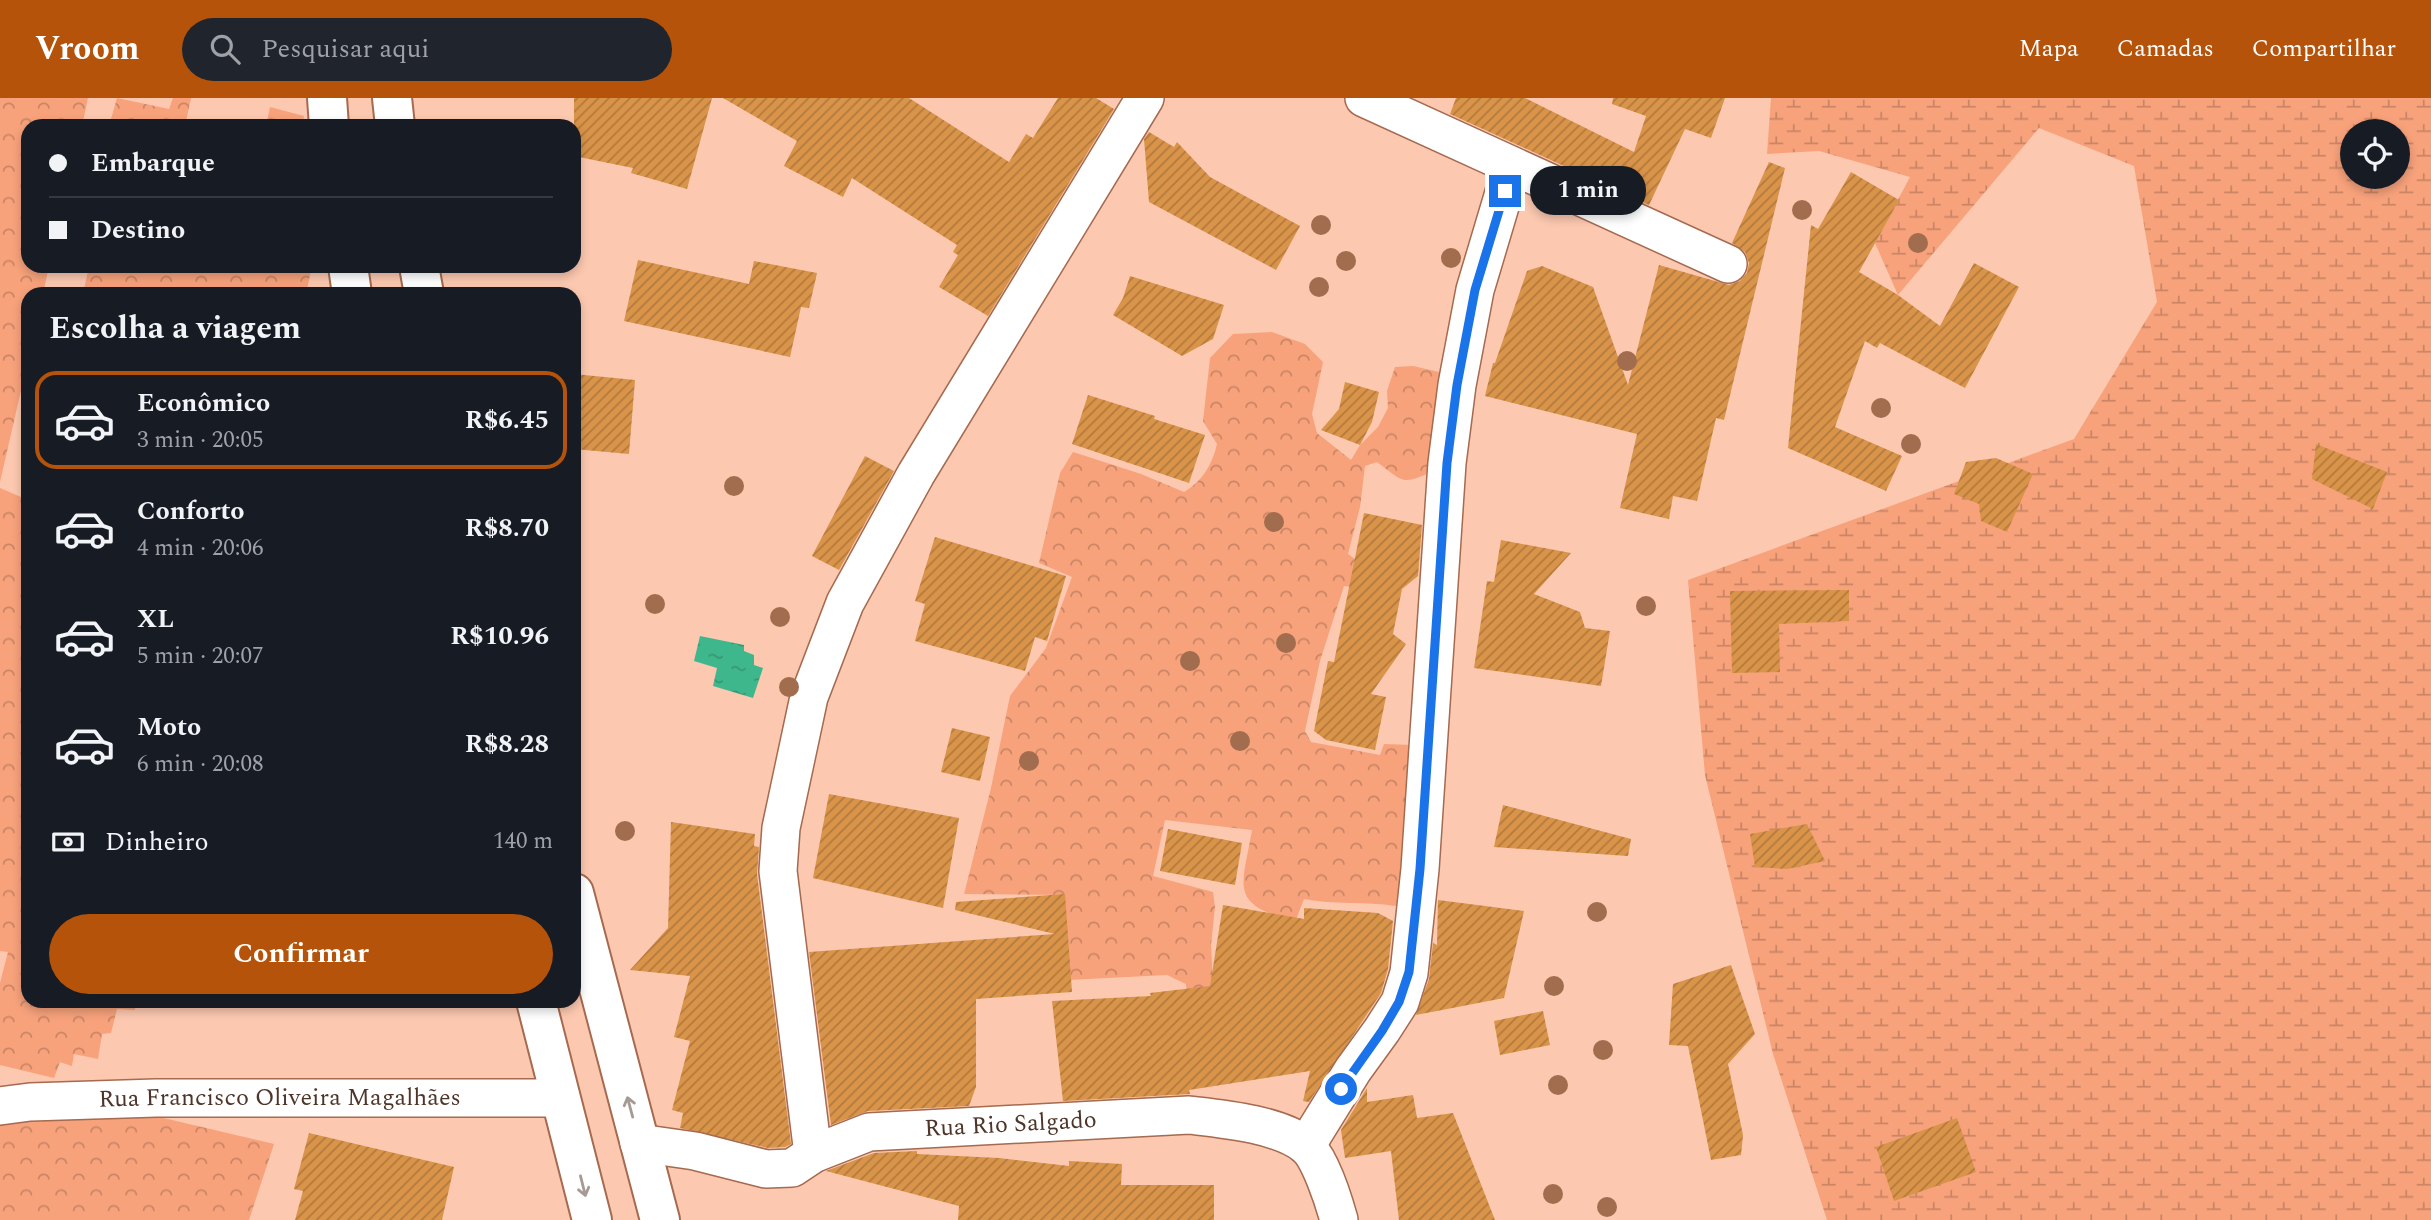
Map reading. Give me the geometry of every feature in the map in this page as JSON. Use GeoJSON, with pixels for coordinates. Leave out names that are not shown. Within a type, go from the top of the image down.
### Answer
{"type":"FeatureCollection","features":[{"type":"Feature","properties":{"kind":"main road"},"geometry":{"type":"LineString","coordinates":[[327,98],[328,119]]}},
{"type":"Feature","properties":{"kind":"main road"},"geometry":{"type":"LineString","coordinates":[[392,98],[394,119]]}},
{"type":"Feature","properties":{"kind":"main road"},"geometry":{"type":"LineString","coordinates":[[581,920],[660,1220]]}},
{"type":"Feature","properties":{"kind":"main road"},"geometry":{"type":"LineString","coordinates":[[538,1008],[592,1220]]}},
{"type":"Feature","properties":{"kind":"street"},"geometry":{"type":"LineString","coordinates":[[813,1154],[778,871],[781,828],[809,697],[845,603],[916,474],[1145,98]]}},
{"type":"Feature","properties":{"kind":"street"},"geometry":{"type":"LineString","coordinates":[[1364,98],[1728,264]]}},
{"type":"Feature","properties":{"kind":"street"},"geometry":{"type":"LineString","coordinates":[[1339,1220],[1315,1157],[1306,1146],[1353,1070],[1382,1031],[1399,1002],[1409,972],[1420,869],[1447,463],[1457,385],[1475,290],[1512,166]]}},
{"type":"Feature","properties":{"kind":"street","name":"Rua Francisco Oliveira Magalhães"},"geometry":{"type":"LineString","coordinates":[[0,1106],[30,1102],[156,1098],[561,1098]]}},
{"type":"Feature","properties":{"kind":"street","name":"Rua Rio Salgado"},"geometry":{"type":"LineString","coordinates":[[639,1143],[695,1151],[766,1169],[792,1168],[813,1154],[869,1132],[1189,1115],[1222,1119],[1279,1132],[1306,1146]]}},
{"type":"Feature","properties":{"kind":"green space"},"geometry":{"type":"Polygon","coordinates":[[[0,98],[88,98],[84,119],[21,119],[21,273],[48,273],[44,287],[21,287],[21,390],[0,482],[0,98]]]}},
{"type":"Feature","properties":{"kind":"green space"},"geometry":{"type":"Polygon","coordinates":[[[117,98],[169,109],[173,98],[191,98],[186,119],[111,119],[117,98]]]}},
{"type":"Feature","properties":{"kind":"green space"},"geometry":{"type":"Polygon","coordinates":[[[1771,98],[2431,98],[2431,1220],[1827,1220],[1773,1054],[1705,775],[1688,580],[2074,439],[2157,302],[2134,166],[2039,128],[1898,295],[1875,243],[1910,177],[1819,151],[1767,154],[1771,98]]]}},
{"type":"Feature","properties":{"kind":"green space"},"geometry":{"type":"Polygon","coordinates":[[[270,107],[304,116],[303,119],[267,119],[270,107]]]}},
{"type":"Feature","properties":{"kind":"green space"},"geometry":{"type":"Polygon","coordinates":[[[88,273],[310,273],[308,287],[84,287],[88,273]]]}},
{"type":"Feature","properties":{"kind":"green space"},"geometry":{"type":"Polygon","coordinates":[[[1272,332],[1305,344],[1323,362],[1312,414],[1317,433],[1351,460],[1360,445],[1378,427],[1388,408],[1387,391],[1395,367],[1413,366],[1448,374],[1434,471],[1404,480],[1377,462],[1365,466],[1360,507],[1348,554],[1359,562],[1367,589],[1344,586],[1320,661],[1305,731],[1311,742],[1380,755],[1384,744],[1412,745],[1407,857],[1396,906],[1304,899],[1295,922],[1259,908],[1249,900],[1244,880],[1252,830],[1165,820],[1153,876],[1213,892],[1215,907],[1211,945],[1214,1002],[1195,1070],[1186,984],[1167,975],[1068,980],[1064,895],[964,894],[991,788],[1010,696],[1046,648],[1072,577],[1039,563],[1060,473],[1073,452],[1141,474],[1184,492],[1206,471],[1217,444],[1203,421],[1210,358],[1233,334],[1272,332]]]}},
{"type":"Feature","properties":{"kind":"green space"},"geometry":{"type":"Polygon","coordinates":[[[0,488],[21,497],[21,1008],[135,1008],[135,1010],[117,1009],[111,1033],[102,1034],[98,1059],[74,1054],[72,1066],[60,1062],[54,1078],[0,1065],[0,983],[8,952],[0,951],[0,488]]]}},
{"type":"Feature","properties":{"kind":"green space"},"geometry":{"type":"Polygon","coordinates":[[[121,1108],[274,1144],[249,1220],[0,1220],[0,1122],[121,1108]]]}},
{"type":"Feature","properties":{"kind":"water"},"geometry":{"type":"Polygon","coordinates":[[[700,636],[744,645],[744,651],[754,655],[754,665],[763,668],[753,698],[713,686],[717,668],[694,661],[700,636]]]}},
{"type":"Feature","properties":{"kind":"building"},"geometry":{"type":"Polygon","coordinates":[[[574,98],[712,98],[687,189],[631,173],[633,168],[581,157],[581,119],[574,119],[574,98]]]}},
{"type":"Feature","properties":{"kind":"building"},"geometry":{"type":"Polygon","coordinates":[[[723,98],[909,98],[1009,162],[1026,134],[1033,138],[1058,98],[1096,98],[1114,109],[988,316],[939,287],[958,255],[953,252],[957,245],[852,178],[843,197],[784,166],[797,141],[723,98]]]}},
{"type":"Feature","properties":{"kind":"building"},"geometry":{"type":"Polygon","coordinates":[[[1456,98],[1525,98],[1634,152],[1646,116],[1612,104],[1613,98],[1725,98],[1711,138],[1685,129],[1649,205],[1450,114],[1456,98]]]}},
{"type":"Feature","properties":{"kind":"building"},"geometry":{"type":"Polygon","coordinates":[[[1149,132],[1174,147],[1177,142],[1210,177],[1300,226],[1276,270],[1149,202],[1144,139],[1149,132]]]}},
{"type":"Feature","properties":{"kind":"building"},"geometry":{"type":"Polygon","coordinates":[[[1769,162],[1785,168],[1724,420],[1716,418],[1697,501],[1673,496],[1669,519],[1620,508],[1637,434],[1485,396],[1493,363],[1527,271],[1542,266],[1593,287],[1628,385],[1659,265],[1729,285],[1740,281],[1747,273],[1749,263],[1745,252],[1732,243],[1769,162]]]}},
{"type":"Feature","properties":{"kind":"building"},"geometry":{"type":"Polygon","coordinates":[[[1851,172],[1899,200],[1859,272],[1898,295],[1940,326],[1974,263],[2019,287],[1965,388],[1880,343],[1877,348],[1865,341],[1835,427],[1902,456],[1886,491],[1788,448],[1811,225],[1818,229],[1851,172]]]}},
{"type":"Feature","properties":{"kind":"building"},"geometry":{"type":"Polygon","coordinates":[[[638,260],[749,284],[754,261],[817,273],[809,308],[801,307],[790,357],[624,321],[638,260]]]}},
{"type":"Feature","properties":{"kind":"building"},"geometry":{"type":"Polygon","coordinates":[[[1130,276],[1224,305],[1213,339],[1182,356],[1113,315],[1123,298],[1130,276]]]}},
{"type":"Feature","properties":{"kind":"building"},"geometry":{"type":"Polygon","coordinates":[[[581,375],[635,380],[629,454],[581,450],[581,375]]]}},
{"type":"Feature","properties":{"kind":"building"},"geometry":{"type":"Polygon","coordinates":[[[1345,382],[1379,392],[1372,422],[1360,445],[1321,430],[1339,409],[1345,382]]]}},
{"type":"Feature","properties":{"kind":"building"},"geometry":{"type":"Polygon","coordinates":[[[1088,395],[1205,435],[1189,483],[1072,444],[1088,395]]]}},
{"type":"Feature","properties":{"kind":"building"},"geometry":{"type":"Polygon","coordinates":[[[2316,444],[2387,472],[2373,509],[2312,479],[2316,444]]]}},
{"type":"Feature","properties":{"kind":"building"},"geometry":{"type":"Polygon","coordinates":[[[865,456],[894,471],[839,570],[812,556],[865,456]]]}},
{"type":"Feature","properties":{"kind":"building"},"geometry":{"type":"Polygon","coordinates":[[[1996,458],[2033,474],[2007,532],[1981,521],[1979,504],[1954,494],[1966,462],[1996,458]]]}},
{"type":"Feature","properties":{"kind":"building"},"geometry":{"type":"Polygon","coordinates":[[[1364,513],[1422,525],[1418,576],[1402,589],[1393,634],[1406,644],[1371,694],[1386,697],[1375,750],[1326,740],[1314,731],[1328,661],[1334,662],[1364,513]]]}},
{"type":"Feature","properties":{"kind":"building"},"geometry":{"type":"Polygon","coordinates":[[[935,537],[1066,576],[1047,641],[1035,637],[1025,671],[915,641],[925,604],[915,601],[935,537]]]}},
{"type":"Feature","properties":{"kind":"building"},"geometry":{"type":"Polygon","coordinates":[[[1501,540],[1571,553],[1534,594],[1580,612],[1585,628],[1610,631],[1601,686],[1474,668],[1487,581],[1494,582],[1501,540]]]}},
{"type":"Feature","properties":{"kind":"building"},"geometry":{"type":"Polygon","coordinates":[[[1849,590],[1849,621],[1779,624],[1780,672],[1732,673],[1730,591],[1849,590]]]}},
{"type":"Feature","properties":{"kind":"building"},"geometry":{"type":"Polygon","coordinates":[[[952,728],[990,737],[980,781],[941,772],[952,728]]]}},
{"type":"Feature","properties":{"kind":"building"},"geometry":{"type":"Polygon","coordinates":[[[829,794],[959,818],[943,908],[813,878],[829,794]]]}},
{"type":"Feature","properties":{"kind":"building"},"geometry":{"type":"Polygon","coordinates":[[[1503,805],[1631,839],[1628,856],[1494,847],[1503,805]]]}},
{"type":"Feature","properties":{"kind":"building"},"geometry":{"type":"Polygon","coordinates":[[[671,822],[755,834],[754,846],[759,847],[757,874],[791,1144],[785,1147],[768,1148],[680,1128],[683,1113],[672,1110],[690,1041],[674,1037],[690,976],[630,970],[668,928],[671,822]]]}},
{"type":"Feature","properties":{"kind":"building"},"geometry":{"type":"Polygon","coordinates":[[[1807,824],[1825,861],[1787,869],[1755,867],[1750,834],[1807,824]]]}},
{"type":"Feature","properties":{"kind":"building"},"geometry":{"type":"Polygon","coordinates":[[[1168,829],[1242,843],[1235,885],[1160,871],[1168,829]]]}},
{"type":"Feature","properties":{"kind":"building"},"geometry":{"type":"Polygon","coordinates":[[[1065,894],[1072,992],[976,999],[976,1087],[969,1106],[868,1111],[831,1125],[809,952],[1055,934],[955,910],[956,902],[1065,894]]]}},
{"type":"Feature","properties":{"kind":"building"},"geometry":{"type":"Polygon","coordinates":[[[1438,900],[1524,911],[1504,998],[1416,1015],[1429,979],[1433,943],[1437,945],[1438,900]]]}},
{"type":"Feature","properties":{"kind":"building"},"geometry":{"type":"Polygon","coordinates":[[[1223,905],[1304,919],[1304,908],[1378,913],[1393,921],[1388,969],[1381,993],[1309,1102],[1303,1101],[1310,1071],[1189,1090],[1190,1094],[1063,1101],[1052,1001],[1151,996],[1150,993],[1210,986],[1223,905]]]}},
{"type":"Feature","properties":{"kind":"building"},"geometry":{"type":"Polygon","coordinates":[[[1731,965],[1755,1034],[1728,1064],[1743,1135],[1741,1155],[1711,1160],[1688,1046],[1669,1045],[1673,984],[1731,965]]]}},
{"type":"Feature","properties":{"kind":"building"},"geometry":{"type":"Polygon","coordinates":[[[1543,1011],[1550,1045],[1500,1055],[1494,1021],[1543,1011]]]}},
{"type":"Feature","properties":{"kind":"building"},"geometry":{"type":"Polygon","coordinates":[[[1367,1088],[1367,1102],[1413,1095],[1417,1118],[1453,1113],[1495,1220],[1399,1220],[1391,1151],[1345,1158],[1341,1130],[1367,1088]]]}},
{"type":"Feature","properties":{"kind":"building"},"geometry":{"type":"Polygon","coordinates":[[[1957,1118],[1976,1172],[1894,1201],[1876,1147],[1957,1118]]]}},
{"type":"Feature","properties":{"kind":"building"},"geometry":{"type":"Polygon","coordinates":[[[309,1133],[454,1167],[442,1220],[295,1220],[303,1191],[294,1189],[309,1133]]]}},
{"type":"Feature","properties":{"kind":"building"},"geometry":{"type":"Polygon","coordinates":[[[917,1151],[917,1154],[999,1158],[1069,1166],[1069,1161],[1122,1164],[1121,1185],[1214,1185],[1214,1220],[958,1220],[959,1206],[826,1171],[874,1153],[917,1151]]]}},
{"type":"Feature","properties":{"kind":"route"},"geometry":{"type":"LineString","coordinates":[[1341,1089],[1399,1002],[1409,972],[1420,869],[1447,463],[1457,385],[1475,290],[1505,191]]}}]}
